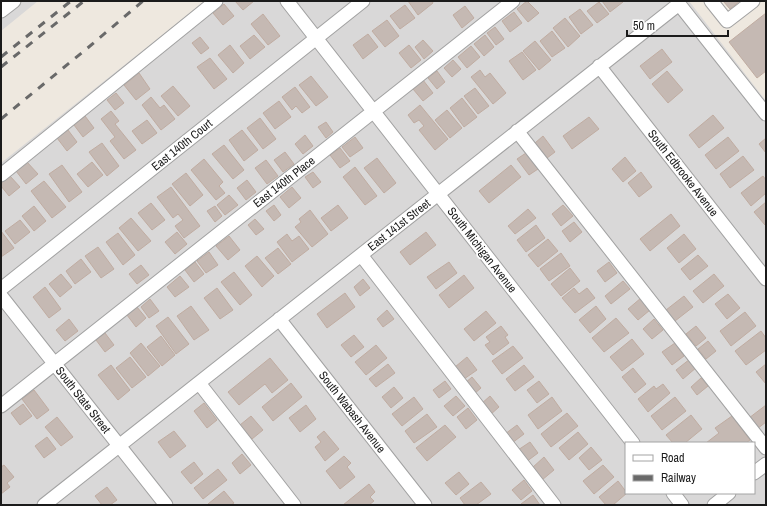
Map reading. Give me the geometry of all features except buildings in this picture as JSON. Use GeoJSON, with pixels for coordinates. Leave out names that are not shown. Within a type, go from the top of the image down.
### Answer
{"type":"FeatureCollection","features":[{"type":"Feature","properties":{"kind":"street"},"geometry":{"type":"LineString","coordinates":[[1,11],[14,1]]}},
{"type":"Feature","properties":{"kind":"street"},"geometry":{"type":"LineString","coordinates":[[1,174],[216,1]]}},
{"type":"Feature","properties":{"kind":"street","name":"South Michigan Avenue"},"geometry":{"type":"LineString","coordinates":[[287,1],[632,442]]}},
{"type":"Feature","properties":{"kind":"street","name":"East 140th Court"},"geometry":{"type":"LineString","coordinates":[[1,289],[363,1]]}},
{"type":"Feature","properties":{"kind":"street","name":"East 140th Place"},"geometry":{"type":"LineString","coordinates":[[1,406],[513,1]]}},
{"type":"Feature","properties":{"kind":"street"},"geometry":{"type":"LineString","coordinates":[[711,1],[726,20]]}},
{"type":"Feature","properties":{"kind":"street"},"geometry":{"type":"LineString","coordinates":[[726,20],[746,1]]}},
{"type":"Feature","properties":{"kind":"street"},"geometry":{"type":"LineString","coordinates":[[726,20],[753,1]]}},
{"type":"Feature","properties":{"kind":"street","name":"East 141st Street"},"geometry":{"type":"LineString","coordinates":[[44,505],[679,4],[766,114]]}},
{"type":"Feature","properties":{"kind":"street","name":"South Edbrooke Avenue"},"geometry":{"type":"LineString","coordinates":[[599,66],[766,280]]}},
{"type":"Feature","properties":{"kind":"street"},"geometry":{"type":"LineString","coordinates":[[517,132],[766,448]]}},
{"type":"Feature","properties":{"kind":"street"},"geometry":{"type":"LineString","coordinates":[[361,255],[554,505]]}},
{"type":"Feature","properties":{"kind":"street","name":"South State Street"},"geometry":{"type":"LineString","coordinates":[[1,296],[166,505]]}},
{"type":"Feature","properties":{"kind":"street","name":"South Wabash Avenue"},"geometry":{"type":"LineString","coordinates":[[279,319],[425,505]]}},
{"type":"Feature","properties":{"kind":"street"},"geometry":{"type":"LineString","coordinates":[[199,383],[294,505]]}},
{"type":"Feature","properties":{"kind":"street"},"geometry":{"type":"LineString","coordinates":[[755,472],[766,464]]}},
{"type":"Feature","properties":{"kind":"street"},"geometry":{"type":"LineString","coordinates":[[673,494],[682,505]]}},
{"type":"Feature","properties":{"kind":"street"},"geometry":{"type":"LineString","coordinates":[[714,505],[728,494]]}},
{"type":"Feature","properties":{"kind":"shaded area"},"geometry":{"type":"Polygon","coordinates":[[[1,1],[38,1],[1,31],[1,1]]]}},
{"type":"Feature","properties":{"kind":"shaded area"},"geometry":{"type":"Polygon","coordinates":[[[205,1],[689,1],[766,101],[766,505],[1,505],[1,163],[205,1]]]}},
{"type":"Feature","properties":{"kind":"railway"},"geometry":{"type":"LineString","coordinates":[[1,57],[71,1]]}},
{"type":"Feature","properties":{"kind":"railway"},"geometry":{"type":"LineString","coordinates":[[1,67],[84,1]]}},
{"type":"Feature","properties":{"kind":"railway"},"geometry":{"type":"LineString","coordinates":[[1,119],[143,1]]}}]}
